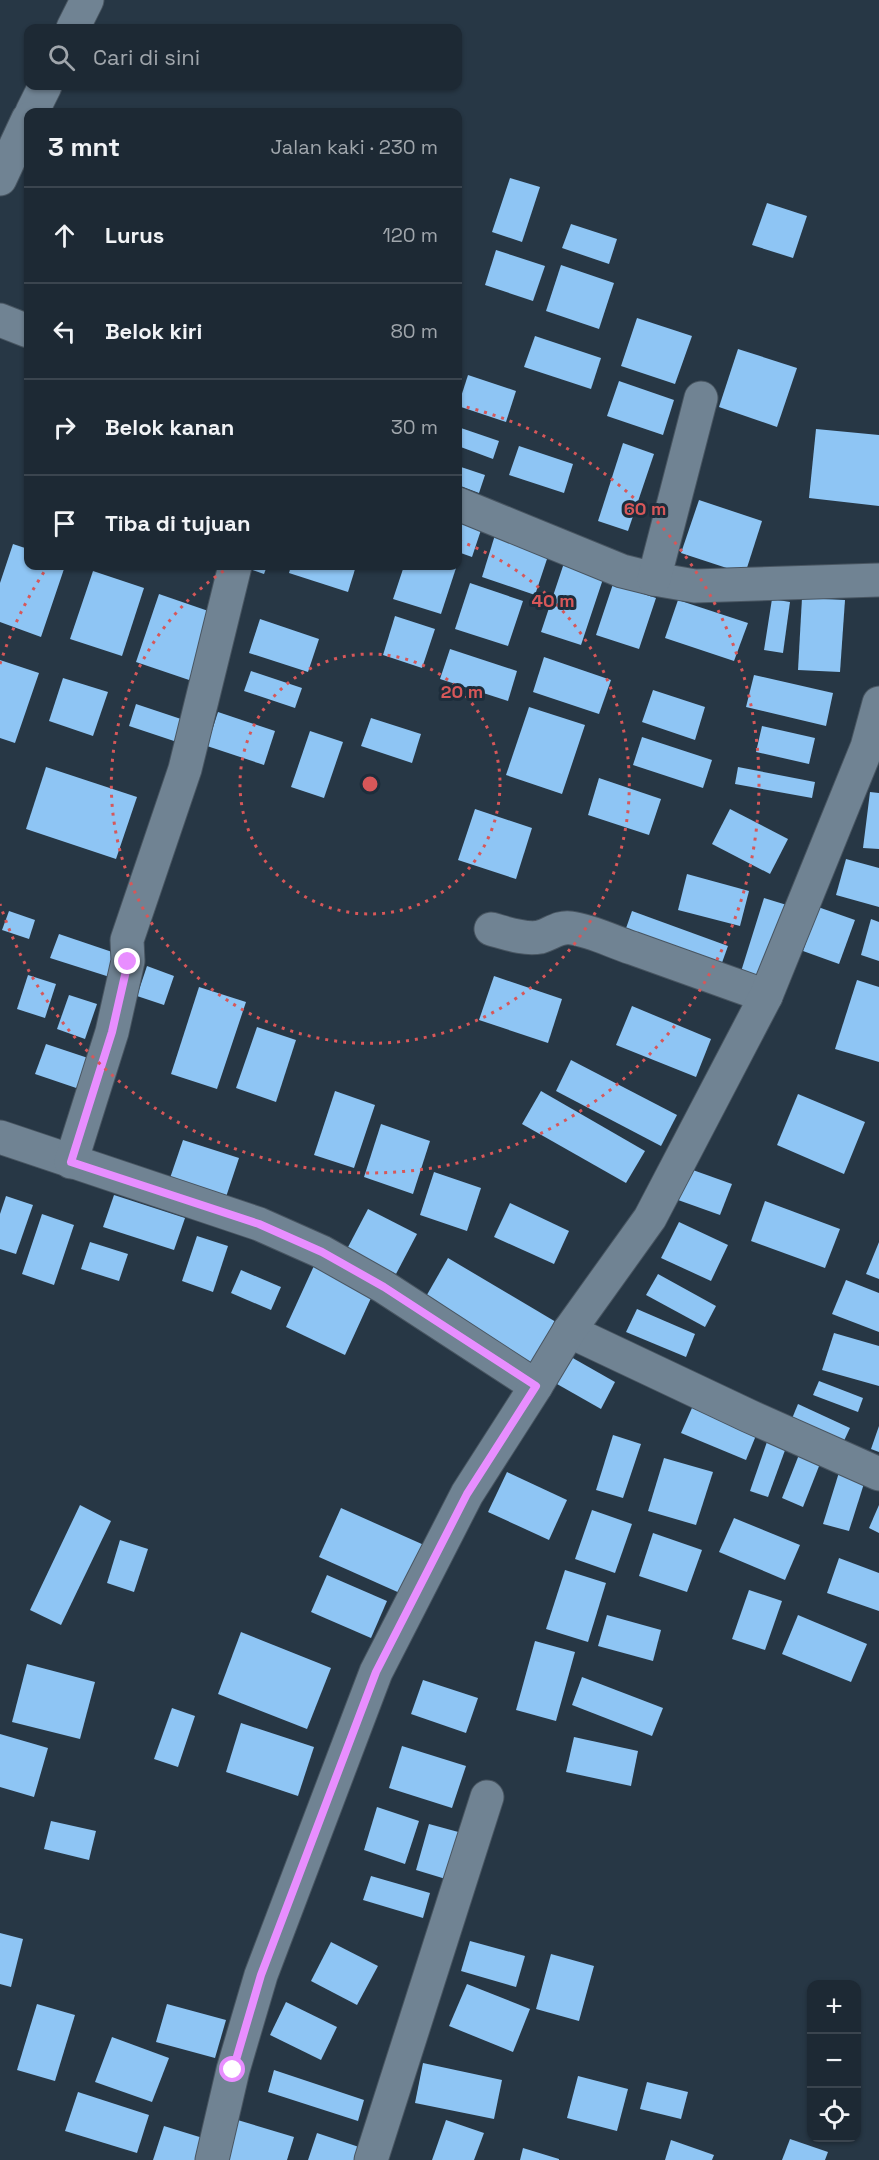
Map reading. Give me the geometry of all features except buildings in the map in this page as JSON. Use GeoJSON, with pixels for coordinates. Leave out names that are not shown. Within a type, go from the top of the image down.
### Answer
{"type":"FeatureCollection","features":[{"type":"Feature","properties":{"kind":"street"},"geometry":{"type":"LineString","coordinates":[[75,24],[87,0]]}},
{"type":"Feature","properties":{"kind":"street"},"geometry":{"type":"LineString","coordinates":[[34,108],[43,90]]}},
{"type":"Feature","properties":{"kind":"street"},"geometry":{"type":"LineString","coordinates":[[0,179],[24,128]]}},
{"type":"Feature","properties":{"kind":"street"},"geometry":{"type":"LineString","coordinates":[[0,320],[24,329]]}},
{"type":"Feature","properties":{"kind":"street"},"geometry":{"type":"LineString","coordinates":[[654,579],[701,398]]}},
{"type":"Feature","properties":{"kind":"street"},"geometry":{"type":"LineString","coordinates":[[462,506],[622,571],[654,579],[694,586],[879,580]]}},
{"type":"Feature","properties":{"kind":"street"},"geometry":{"type":"LineString","coordinates":[[71,1162],[112,1032],[128,962],[127,940],[185,769],[234,570]]}},
{"type":"Feature","properties":{"kind":"street"},"geometry":{"type":"LineString","coordinates":[[212,2160],[233,2070],[261,1975],[376,1672],[467,1494],[569,1331],[650,1218],[766,996],[867,747],[879,703]]}},
{"type":"Feature","properties":{"kind":"street"},"geometry":{"type":"LineString","coordinates":[[491,929],[517,936],[533,937],[542,936],[558,928],[568,927],[581,930],[766,996]]}},
{"type":"Feature","properties":{"kind":"street"},"geometry":{"type":"LineString","coordinates":[[0,1137],[259,1224],[322,1252],[384,1287],[536,1386]]}},
{"type":"Feature","properties":{"kind":"street"},"geometry":{"type":"LineString","coordinates":[[569,1331],[879,1474]]}},
{"type":"Feature","properties":{"kind":"street"},"geometry":{"type":"LineString","coordinates":[[371,2160],[487,1797]]}},
{"type":"Feature","properties":{"kind":"route"},"geometry":{"type":"LineString","coordinates":[[128,962],[112,1032],[71,1162],[259,1224],[322,1252],[384,1287],[536,1386],[467,1494],[376,1672],[261,1975],[233,2070]]}}]}
